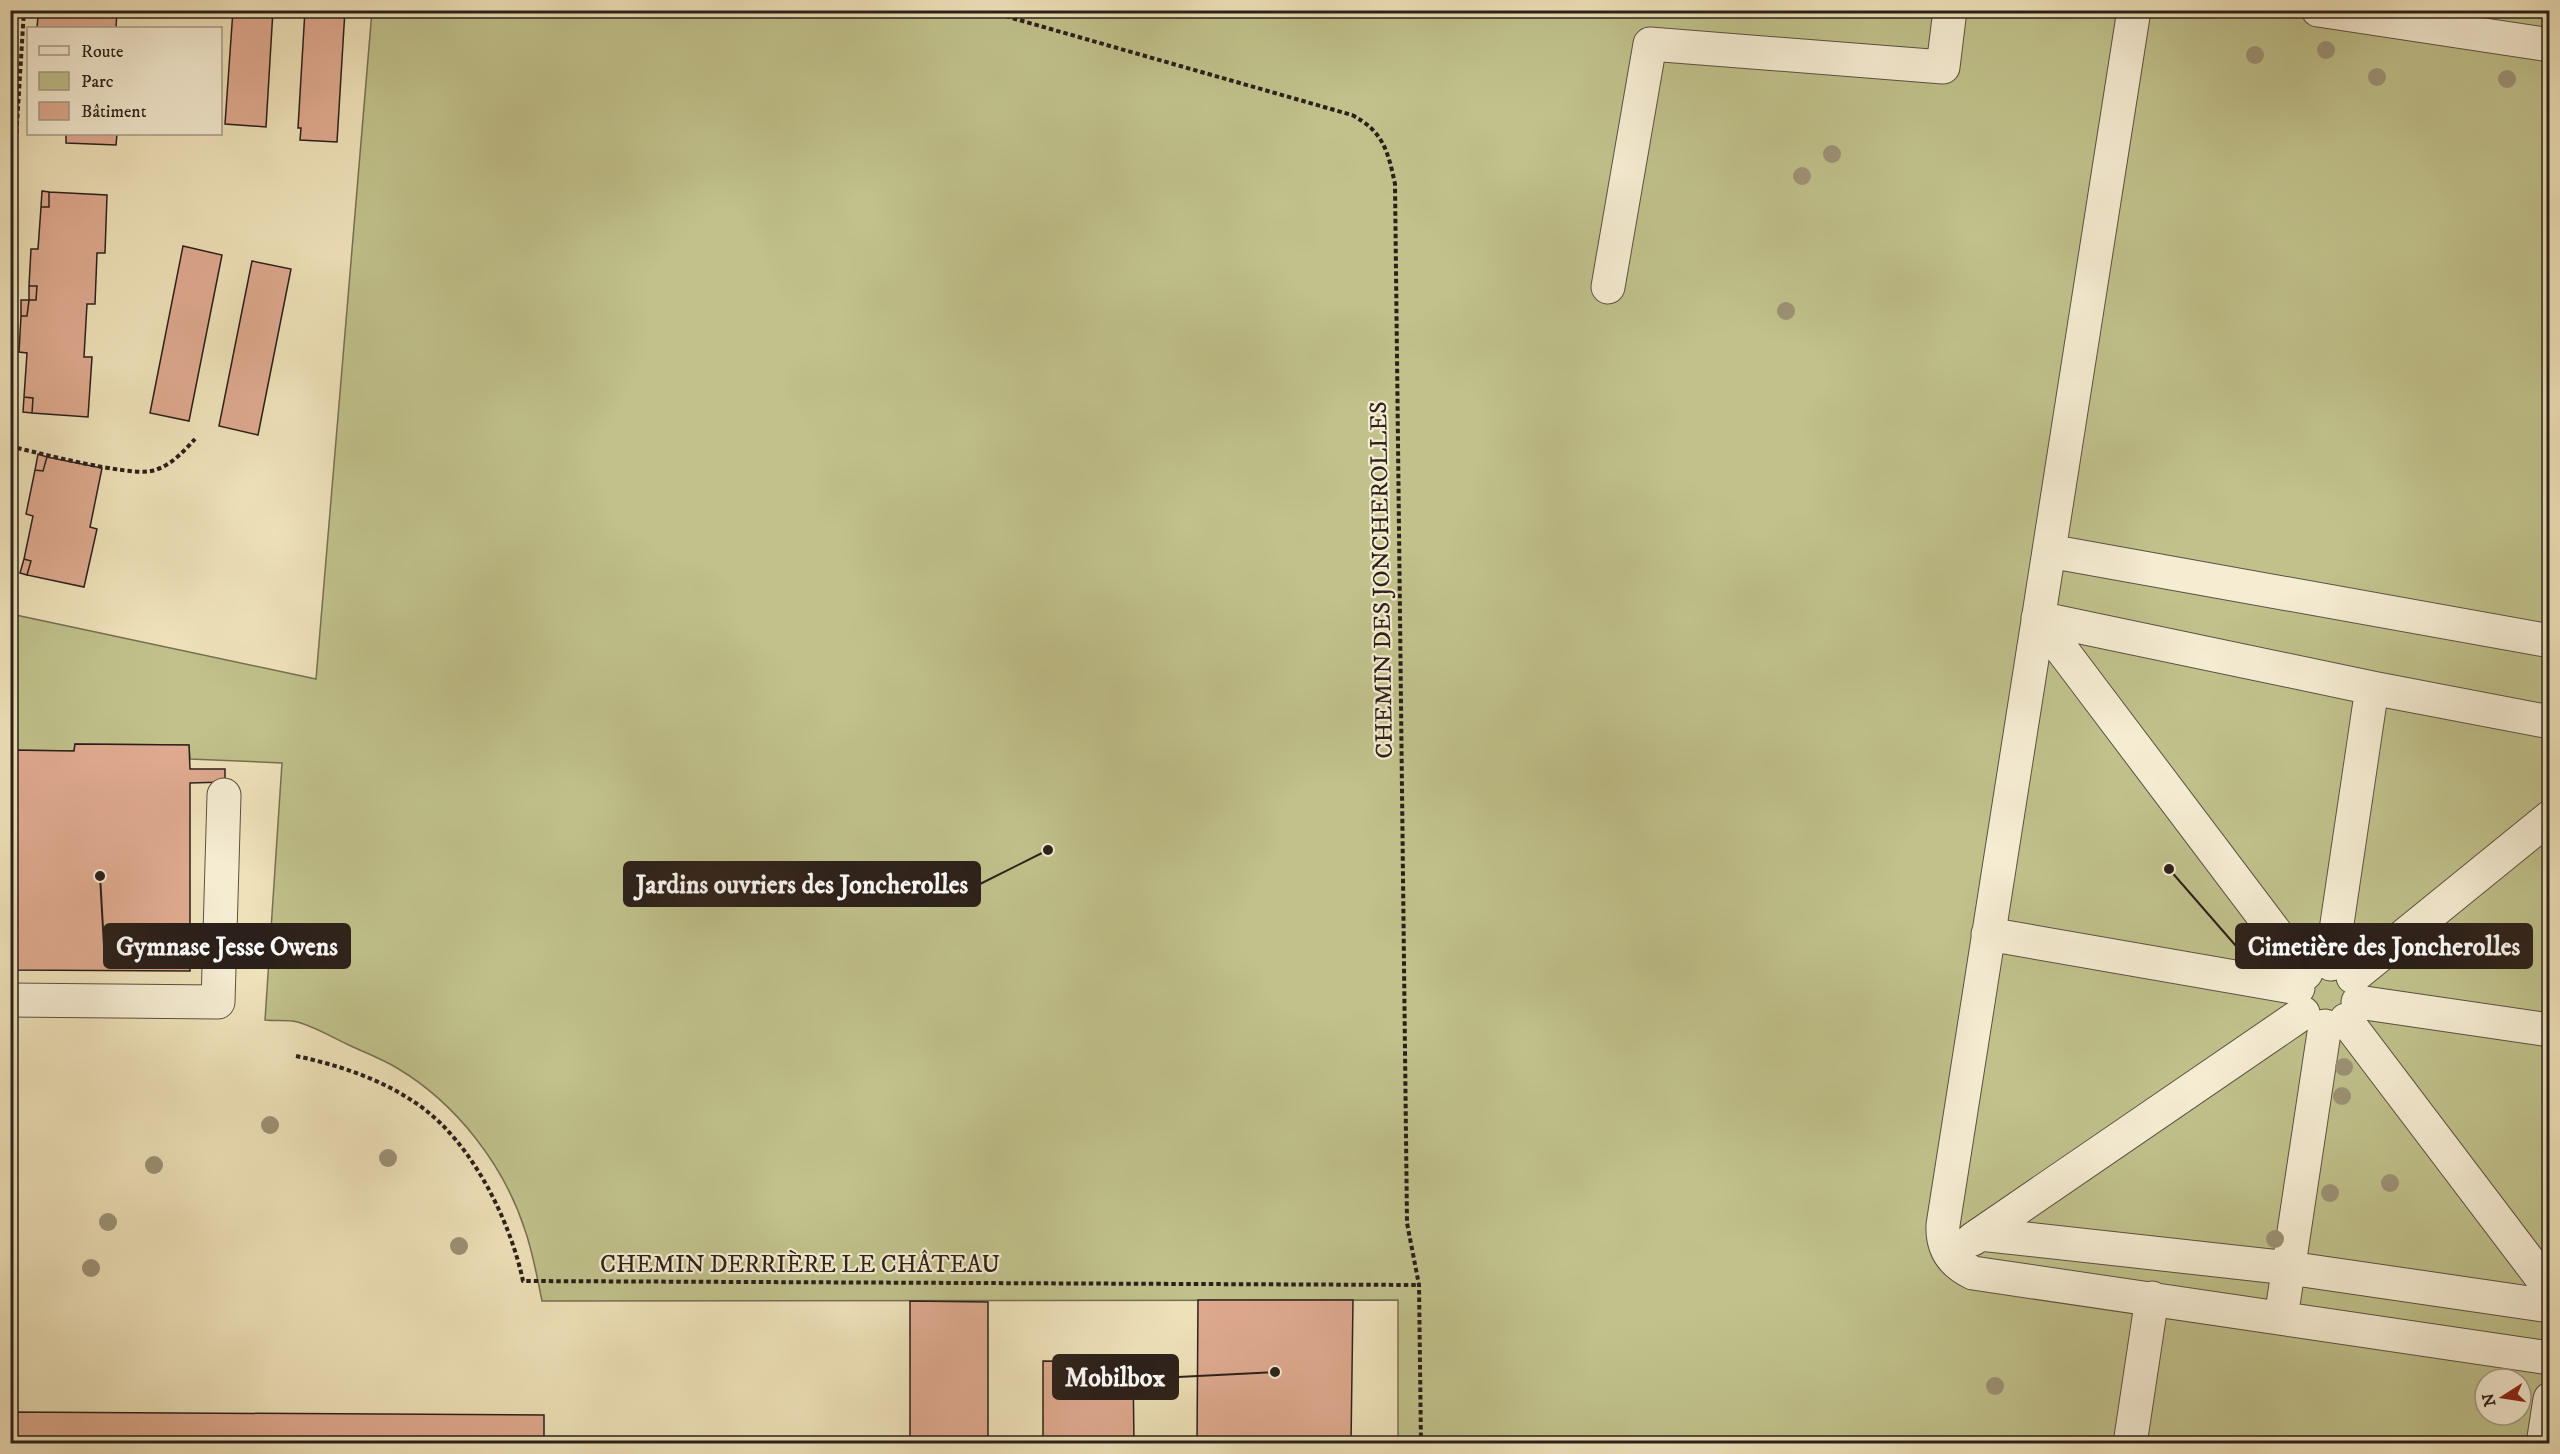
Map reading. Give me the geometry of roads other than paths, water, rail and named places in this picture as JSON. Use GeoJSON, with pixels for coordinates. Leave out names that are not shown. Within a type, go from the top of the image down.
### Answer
{"type":"FeatureCollection","features":[{"type":"Feature","properties":{"kind":"lane"},"geometry":{"type":"LineString","coordinates":[[1608,287],[1650,44],[1943,67],[1950,10]]}},
{"type":"Feature","properties":{"kind":"lane"},"geometry":{"type":"LineString","coordinates":[[2134,10],[1943,1225],[1944,1243],[1957,1265],[1973,1273],[2550,1358]]}},
{"type":"Feature","properties":{"kind":"lane"},"geometry":{"type":"LineString","coordinates":[[2318,10],[2550,45]]}},
{"type":"Feature","properties":{"kind":"lane"},"geometry":{"type":"LineString","coordinates":[[2049,551],[2550,641]]}},
{"type":"Feature","properties":{"kind":"lane"},"geometry":{"type":"LineString","coordinates":[[2038,618],[2372,688],[2550,722]]}},
{"type":"Feature","properties":{"kind":"lane"},"geometry":{"type":"LineString","coordinates":[[2038,618],[2550,1289]]}},
{"type":"Feature","properties":{"kind":"lane"},"geometry":{"type":"LineString","coordinates":[[2281,1318],[2372,688]]}},
{"type":"Feature","properties":{"kind":"lane"},"geometry":{"type":"LineString","coordinates":[[10,1000],[218,1002],[224,795]]}},
{"type":"Feature","properties":{"kind":"lane"},"geometry":{"type":"LineString","coordinates":[[1950,1254],[2327,995],[2550,817]]}},
{"type":"Feature","properties":{"kind":"lane"},"geometry":{"type":"LineString","coordinates":[[1988,934],[2327,995],[2550,1030]]}},
{"type":"Feature","properties":{"kind":"lane"},"geometry":{"type":"LineString","coordinates":[[1980,1234],[2289,1268],[2550,1305]]}},
{"type":"Feature","properties":{"kind":"lane"},"geometry":{"type":"LineString","coordinates":[[2130,1443],[2152,1298]]}},
{"type":"Feature","properties":{"kind":"lane"},"geometry":{"type":"LineString","coordinates":[[2543,1443],[2550,1399]]}},
{"type":"Feature","properties":{"kind":"place","name":"Jardins ouvriers des Joncherolles"},"geometry":{"type":"Point","coordinates":[1048,850]}},
{"type":"Feature","properties":{"kind":"place","name":"Cimetière des Joncherolles"},"geometry":{"type":"Point","coordinates":[2169,869]}},
{"type":"Feature","properties":{"kind":"place","name":"Gymnase Jesse Owens"},"geometry":{"type":"Point","coordinates":[100,876]}},
{"type":"Feature","properties":{"kind":"place","name":"Mobilbox"},"geometry":{"type":"Point","coordinates":[1275,1372]}}]}
